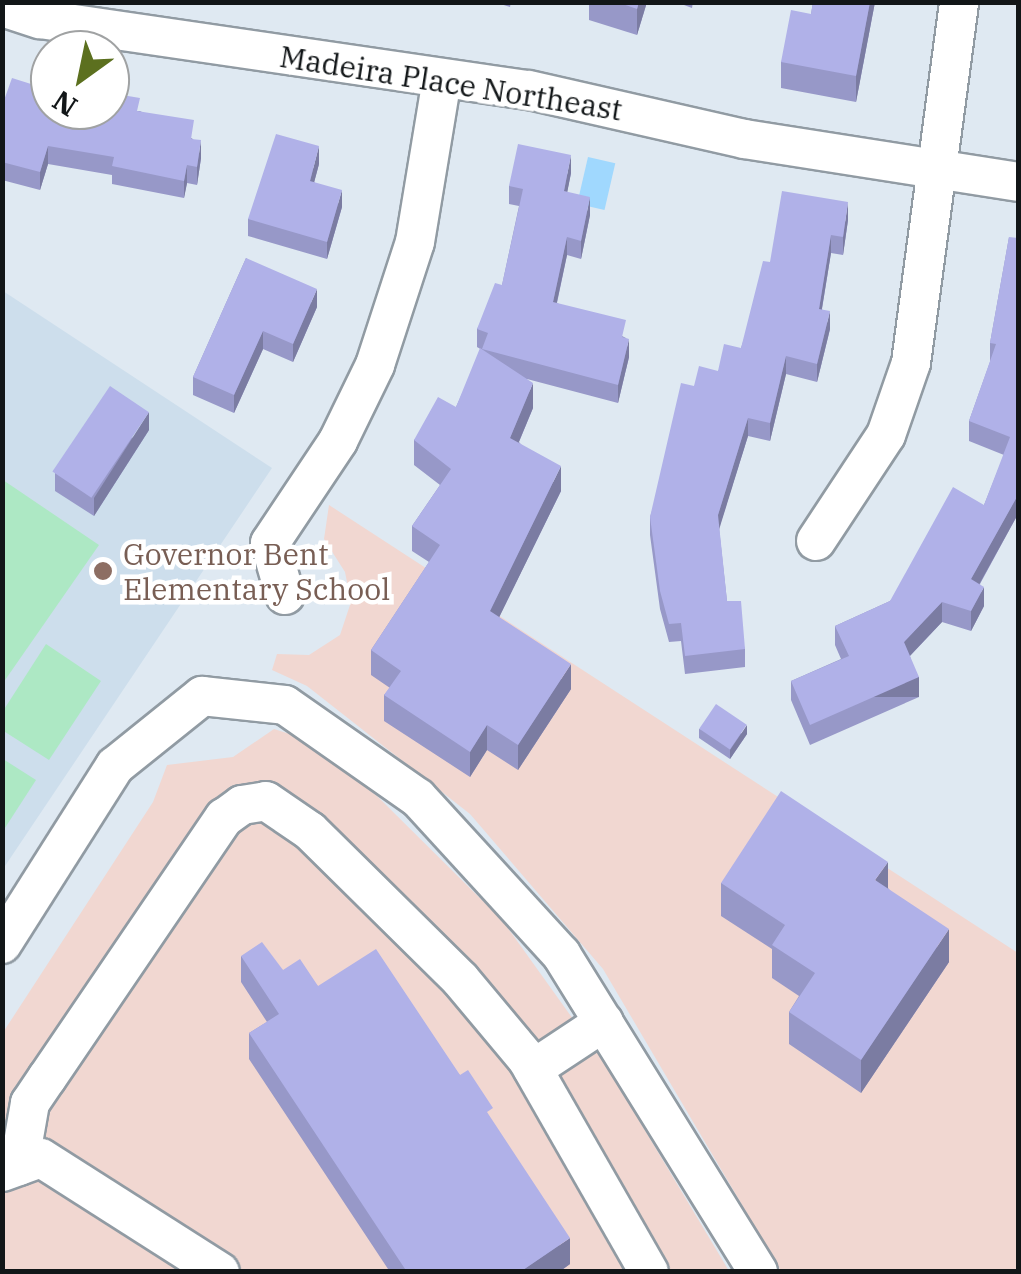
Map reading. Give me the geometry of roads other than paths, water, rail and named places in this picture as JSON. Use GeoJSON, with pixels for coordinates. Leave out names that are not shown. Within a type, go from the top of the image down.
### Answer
{"type":"FeatureCollection","features":[{"type":"Feature","properties":{"kind":"street"},"geometry":{"type":"LineString","coordinates":[[816,541],[886,435],[911,363],[959,2]]}},
{"type":"Feature","properties":{"kind":"street","name":"Madeira Place Northeast"},"geometry":{"type":"LineString","coordinates":[[2,7],[40,20],[530,90],[744,139],[1018,182]]}},
{"type":"Feature","properties":{"kind":"street"},"geometry":{"type":"LineString","coordinates":[[285,596],[270,543],[338,441],[376,366],[415,242],[442,79]]}},
{"type":"Feature","properties":{"kind":"street"},"geometry":{"type":"LineString","coordinates":[[2,944],[115,766],[202,696],[284,705],[418,798],[561,954],[758,1272]]}},
{"type":"Feature","properties":{"kind":"street"},"geometry":{"type":"LineString","coordinates":[[11,1169],[30,1103],[224,818],[266,801],[310,831],[460,979],[533,1069],[649,1272]]}},
{"type":"Feature","properties":{"kind":"street"},"geometry":{"type":"LineString","coordinates":[[533,1069],[604,1022]]}},
{"type":"Feature","properties":{"kind":"street"},"geometry":{"type":"LineString","coordinates":[[11,1169],[41,1158],[83,1179],[220,1272]]}},
{"type":"Feature","properties":{"kind":"water"},"geometry":{"type":"Polygon","coordinates":[[[588,157],[615,163],[604,210],[577,204],[588,157]]]}},
{"type":"Feature","properties":{"kind":"place","name":"Governor Bent Elementary School"},"geometry":{"type":"Point","coordinates":[103,571]}}]}
